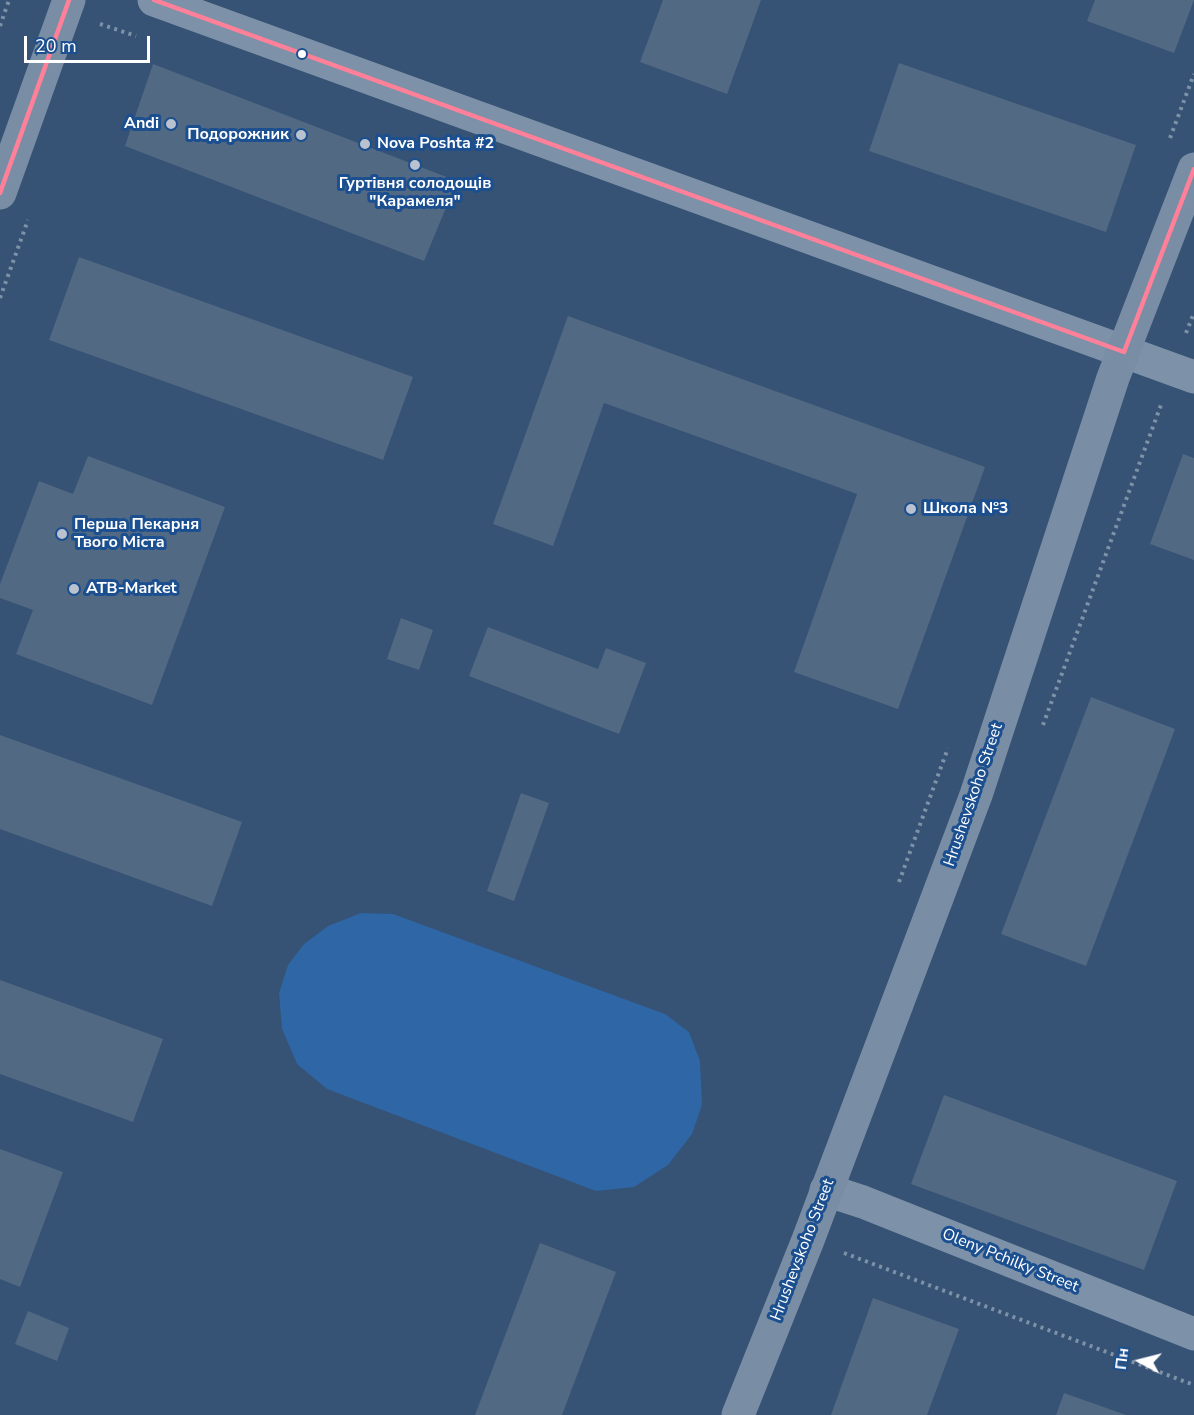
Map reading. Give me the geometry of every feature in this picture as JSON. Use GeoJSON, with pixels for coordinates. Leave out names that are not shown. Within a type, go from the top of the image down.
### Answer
{"type":"FeatureCollection","features":[{"type":"Feature","properties":{"kind":"street"},"geometry":{"type":"LineString","coordinates":[[0,193],[69,0]]}},
{"type":"Feature","properties":{"kind":"street"},"geometry":{"type":"LineString","coordinates":[[154,0],[1194,377]]}},
{"type":"Feature","properties":{"kind":"street","name":"Hrushevskoho Street"},"geometry":{"type":"LineString","coordinates":[[738,1415],[808,1240],[976,795],[1113,378],[1194,169]]}},
{"type":"Feature","properties":{"kind":"street","name":"Oleny Pchilky Street"},"geometry":{"type":"LineString","coordinates":[[826,1190],[862,1202],[1194,1334]]}},
{"type":"Feature","properties":{"kind":"path"},"geometry":{"type":"LineString","coordinates":[[0,26],[9,0]]}},
{"type":"Feature","properties":{"kind":"path"},"geometry":{"type":"LineString","coordinates":[[808,1240],[873,1262],[1194,1385]]}},
{"type":"Feature","properties":{"kind":"shaded area"},"geometry":{"type":"Polygon","coordinates":[[[361,913],[393,914],[665,1014],[689,1032],[700,1061],[702,1105],[692,1134],[668,1165],[634,1187],[596,1191],[327,1089],[297,1064],[282,1029],[279,993],[288,965],[304,944],[328,926],[361,913]]]}},
{"type":"Feature","properties":{"kind":"building"},"geometry":{"type":"Polygon","coordinates":[[[663,0],[761,0],[727,94],[640,62],[663,0]]]}},
{"type":"Feature","properties":{"kind":"building"},"geometry":{"type":"Polygon","coordinates":[[[1095,0],[1194,0],[1174,53],[1087,21],[1095,0]]]}},
{"type":"Feature","properties":{"kind":"building"},"geometry":{"type":"Polygon","coordinates":[[[899,63],[1136,145],[1106,232],[869,151],[899,63]]]}},
{"type":"Feature","properties":{"kind":"building"},"geometry":{"type":"Polygon","coordinates":[[[153,64],[457,181],[424,261],[125,146],[153,64]]]}},
{"type":"Feature","properties":{"kind":"building"},"geometry":{"type":"Polygon","coordinates":[[[79,257],[413,377],[383,460],[49,340],[79,257]]]}},
{"type":"Feature","properties":{"kind":"building","name":"Школа №3"},"geometry":{"type":"Polygon","coordinates":[[[568,316],[985,467],[898,709],[794,672],[857,494],[604,403],[553,546],[493,524],[568,316]]]}},
{"type":"Feature","properties":{"kind":"building"},"geometry":{"type":"Polygon","coordinates":[[[1183,454],[1194,458],[1194,560],[1150,544],[1183,454]]]}},
{"type":"Feature","properties":{"kind":"building"},"geometry":{"type":"Polygon","coordinates":[[[88,456],[225,507],[152,705],[16,654],[33,610],[0,598],[0,584],[39,481],[73,494],[88,456]]]}},
{"type":"Feature","properties":{"kind":"building"},"geometry":{"type":"Polygon","coordinates":[[[401,618],[433,630],[419,670],[387,659],[401,618]]]}},
{"type":"Feature","properties":{"kind":"building"},"geometry":{"type":"Polygon","coordinates":[[[488,627],[598,669],[606,648],[646,663],[619,734],[469,676],[488,627]]]}},
{"type":"Feature","properties":{"kind":"building"},"geometry":{"type":"Polygon","coordinates":[[[1091,697],[1175,729],[1086,966],[1001,934],[1091,697]]]}},
{"type":"Feature","properties":{"kind":"building"},"geometry":{"type":"Polygon","coordinates":[[[0,735],[242,822],[212,906],[0,829],[0,735]]]}},
{"type":"Feature","properties":{"kind":"building"},"geometry":{"type":"Polygon","coordinates":[[[521,793],[549,803],[514,901],[487,891],[521,793]]]}},
{"type":"Feature","properties":{"kind":"building"},"geometry":{"type":"Polygon","coordinates":[[[0,980],[163,1039],[133,1122],[0,1074],[0,980]]]}},
{"type":"Feature","properties":{"kind":"building"},"geometry":{"type":"Polygon","coordinates":[[[944,1095],[1177,1181],[1144,1270],[911,1184],[944,1095]]]}},
{"type":"Feature","properties":{"kind":"building"},"geometry":{"type":"Polygon","coordinates":[[[0,1149],[63,1172],[20,1287],[0,1279],[0,1149]]]}},
{"type":"Feature","properties":{"kind":"building"},"geometry":{"type":"Polygon","coordinates":[[[540,1243],[616,1272],[562,1415],[475,1415],[540,1243]]]}},
{"type":"Feature","properties":{"kind":"building"},"geometry":{"type":"Polygon","coordinates":[[[873,1298],[959,1329],[927,1415],[831,1415],[873,1298]]]}},
{"type":"Feature","properties":{"kind":"building"},"geometry":{"type":"Polygon","coordinates":[[[28,1311],[69,1328],[57,1361],[15,1344],[28,1311]]]}},
{"type":"Feature","properties":{"kind":"building"},"geometry":{"type":"Polygon","coordinates":[[[1064,1393],[1126,1415],[1056,1415],[1064,1393]]]}},
{"type":"Feature","properties":{"kind":"transit line"},"geometry":{"type":"LineString","coordinates":[[0,193],[69,0]]}},
{"type":"Feature","properties":{"kind":"transit line"},"geometry":{"type":"LineString","coordinates":[[154,0],[1124,352],[1194,169]]}},
{"type":"Feature","properties":{"kind":"place","name":"Andi"},"geometry":{"type":"Point","coordinates":[171,124]}},
{"type":"Feature","properties":{"kind":"place","name":"Подорожник"},"geometry":{"type":"Point","coordinates":[301,135]}},
{"type":"Feature","properties":{"kind":"place","name":"Nova Poshta #2"},"geometry":{"type":"Point","coordinates":[365,144]}},
{"type":"Feature","properties":{"kind":"place","name":"Гуртівня солодощів \"Карамеля\""},"geometry":{"type":"Point","coordinates":[415,165]}},
{"type":"Feature","properties":{"kind":"place","name":"Школа №3"},"geometry":{"type":"Point","coordinates":[911,509]}},
{"type":"Feature","properties":{"kind":"place","name":"Перша Пекарня Твого Міста"},"geometry":{"type":"Point","coordinates":[62,534]}},
{"type":"Feature","properties":{"kind":"place","name":"ATB-Market"},"geometry":{"type":"Point","coordinates":[74,589]}}]}
